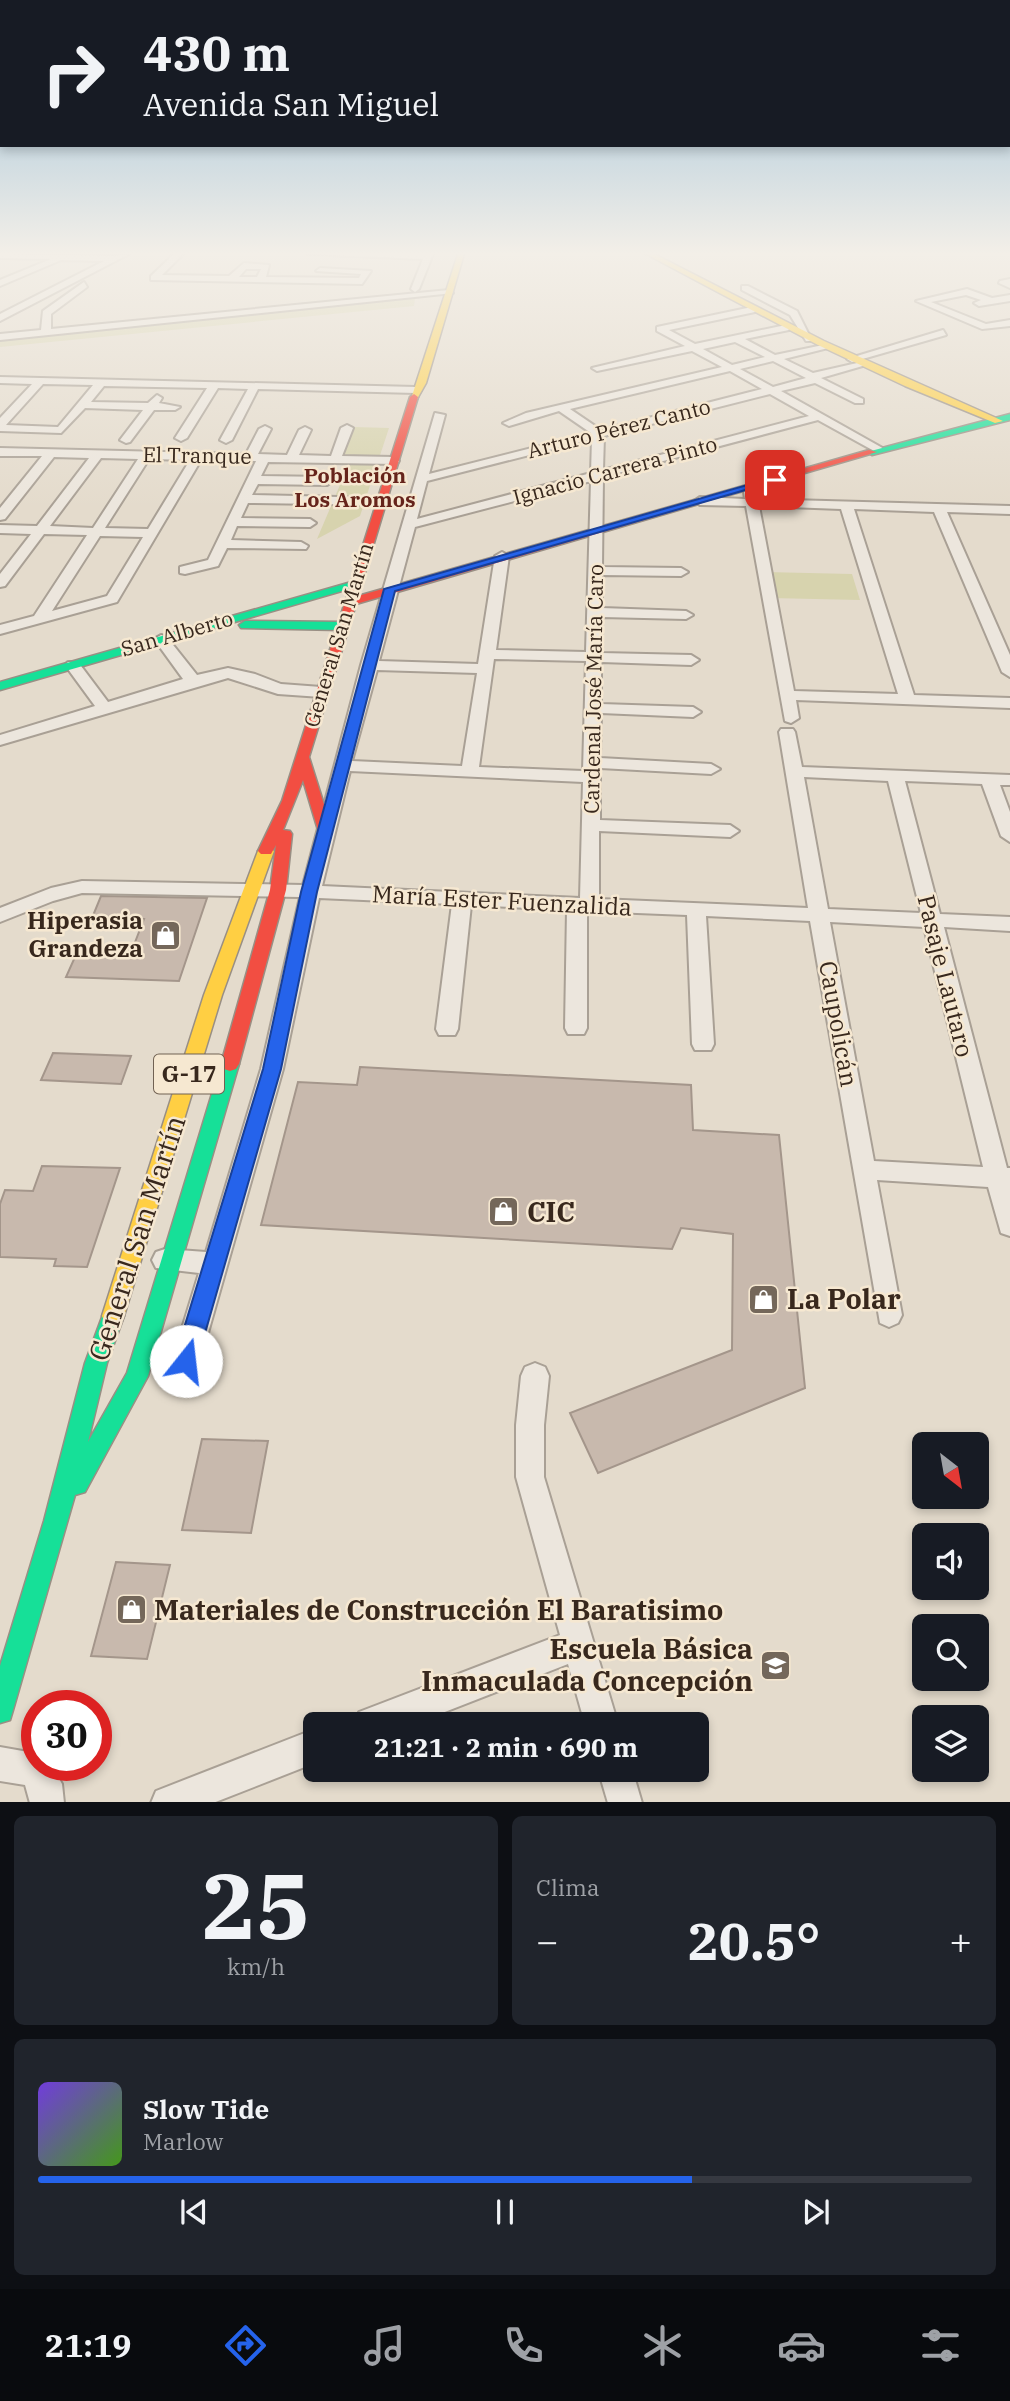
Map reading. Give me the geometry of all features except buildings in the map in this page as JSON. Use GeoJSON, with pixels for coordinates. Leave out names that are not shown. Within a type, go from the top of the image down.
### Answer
{"type":"FeatureCollection","features":[{"type":"Feature","properties":{"kind":"main road","name":"General San Martín"},"geometry":{"type":"LineString","coordinates":[[0,1710],[56,1521],[96,1363],[133,1259],[213,995],[250,890],[289,801],[416,390],[413,382],[415,354],[422,338]]}},
{"type":"Feature","properties":{"kind":"main road"},"geometry":{"type":"LineString","coordinates":[[809,339],[1005,421]]}},
{"type":"Feature","properties":{"kind":"main road"},"geometry":{"type":"LineString","coordinates":[[349,602],[700,501],[750,495],[880,450],[1005,421]]}},
{"type":"Feature","properties":{"kind":"main road","name":"San Alberto"},"geometry":{"type":"LineString","coordinates":[[0,686],[355,584]]}},
{"type":"Feature","properties":{"kind":"main road"},"geometry":{"type":"LineString","coordinates":[[210,625],[342,626]]}},
{"type":"Feature","properties":{"kind":"main road"},"geometry":{"type":"LineString","coordinates":[[302,755],[325,830]]}},
{"type":"Feature","properties":{"kind":"main road","name":"General San Martín"},"geometry":{"type":"LineString","coordinates":[[56,1521],[137,1376],[250,996],[278,890],[289,801]]}},
{"type":"Feature","properties":{"kind":"street"},"geometry":{"type":"LineString","coordinates":[[679,338],[880,450]]}},
{"type":"Feature","properties":{"kind":"street"},"geometry":{"type":"LineString","coordinates":[[597,368],[735,338]]}},
{"type":"Feature","properties":{"kind":"street"},"geometry":{"type":"LineString","coordinates":[[735,338],[813,378]]}},
{"type":"Feature","properties":{"kind":"street","name":"Arturo Pérez Canto"},"geometry":{"type":"LineString","coordinates":[[422,479],[774,391],[927,338]]}},
{"type":"Feature","properties":{"kind":"street"},"geometry":{"type":"LineString","coordinates":[[509,423],[561,408],[825,346]]}},
{"type":"Feature","properties":{"kind":"street","name":"Ignacio Carrera Pinto"},"geometry":{"type":"LineString","coordinates":[[409,526],[598,476],[859,401],[813,378]]}},
{"type":"Feature","properties":{"kind":"street"},"geometry":{"type":"LineString","coordinates":[[0,380],[416,390]]}},
{"type":"Feature","properties":{"kind":"street"},"geometry":{"type":"LineString","coordinates":[[0,427],[40,381]]}},
{"type":"Feature","properties":{"kind":"street"},"geometry":{"type":"LineString","coordinates":[[0,427],[61,430],[102,382]]}},
{"type":"Feature","properties":{"kind":"street"},"geometry":{"type":"LineString","coordinates":[[126,440],[167,383]]}},
{"type":"Feature","properties":{"kind":"street"},"geometry":{"type":"LineString","coordinates":[[181,438],[215,384]]}},
{"type":"Feature","properties":{"kind":"street"},"geometry":{"type":"LineString","coordinates":[[226,440],[255,385]]}},
{"type":"Feature","properties":{"kind":"street"},"geometry":{"type":"LineString","coordinates":[[82,405],[174,407]]}},
{"type":"Feature","properties":{"kind":"street"},"geometry":{"type":"LineString","coordinates":[[561,408],[591,426],[598,434]]}},
{"type":"Feature","properties":{"kind":"street"},"geometry":{"type":"LineString","coordinates":[[186,1361],[272,1069],[309,892],[439,415]]}},
{"type":"Feature","properties":{"kind":"street"},"geometry":{"type":"LineString","coordinates":[[335,460],[346,428]]}},
{"type":"Feature","properties":{"kind":"street"},"geometry":{"type":"LineString","coordinates":[[186,570],[213,563],[253,480],[265,429]]}},
{"type":"Feature","properties":{"kind":"street"},"geometry":{"type":"LineString","coordinates":[[291,459],[305,430]]}},
{"type":"Feature","properties":{"kind":"street","name":"Cardenal José María Caro"},"geometry":{"type":"LineString","coordinates":[[576,1028],[591,825],[598,434]]}},
{"type":"Feature","properties":{"kind":"street","name":"El Tranque"},"geometry":{"type":"LineString","coordinates":[[1,453],[393,461]]}},
{"type":"Feature","properties":{"kind":"street"},"geometry":{"type":"LineString","coordinates":[[0,516],[51,453]]}},
{"type":"Feature","properties":{"kind":"street"},"geometry":{"type":"LineString","coordinates":[[0,583],[98,454]]}},
{"type":"Feature","properties":{"kind":"street"},"geometry":{"type":"LineString","coordinates":[[39,620],[146,455]]}},
{"type":"Feature","properties":{"kind":"street"},"geometry":{"type":"LineString","coordinates":[[0,630],[112,599],[198,456]]}},
{"type":"Feature","properties":{"kind":"street"},"geometry":{"type":"LineString","coordinates":[[253,480],[327,481]]}},
{"type":"Feature","properties":{"kind":"street"},"geometry":{"type":"LineString","coordinates":[[789,725],[787,695],[750,495],[846,505],[1010,510]]}},
{"type":"Feature","properties":{"kind":"street"},"geometry":{"type":"LineString","coordinates":[[244,499],[381,502]]}},
{"type":"Feature","properties":{"kind":"street"},"geometry":{"type":"LineString","coordinates":[[846,505],[908,699]]}},
{"type":"Feature","properties":{"kind":"street"},"geometry":{"type":"LineString","coordinates":[[939,508],[1010,672]]}},
{"type":"Feature","properties":{"kind":"street"},"geometry":{"type":"LineString","coordinates":[[233,522],[310,523]]}},
{"type":"Feature","properties":{"kind":"street"},"geometry":{"type":"LineString","coordinates":[[0,529],[153,533]]}},
{"type":"Feature","properties":{"kind":"street"},"geometry":{"type":"LineString","coordinates":[[222,544],[301,546]]}},
{"type":"Feature","properties":{"kind":"street"},"geometry":{"type":"LineString","coordinates":[[470,772],[502,556]]}},
{"type":"Feature","properties":{"kind":"street"},"geometry":{"type":"LineString","coordinates":[[0,557],[19,558]]}},
{"type":"Feature","properties":{"kind":"street"},"geometry":{"type":"LineString","coordinates":[[596,570],[681,572]]}},
{"type":"Feature","properties":{"kind":"street"},"geometry":{"type":"LineString","coordinates":[[595,612],[686,615]]}},
{"type":"Feature","properties":{"kind":"street"},"geometry":{"type":"LineString","coordinates":[[161,639],[192,681]]}},
{"type":"Feature","properties":{"kind":"street"},"geometry":{"type":"LineString","coordinates":[[369,665],[594,658],[691,660]]}},
{"type":"Feature","properties":{"kind":"street"},"geometry":{"type":"LineString","coordinates":[[73,665],[105,708]]}},
{"type":"Feature","properties":{"kind":"street"},"geometry":{"type":"LineString","coordinates":[[0,740],[192,681],[228,673],[250,677],[278,689],[321,692]]}},
{"type":"Feature","properties":{"kind":"street"},"geometry":{"type":"LineString","coordinates":[[787,695],[1010,703]]}},
{"type":"Feature","properties":{"kind":"street"},"geometry":{"type":"LineString","coordinates":[[593,708],[692,712]]}},
{"type":"Feature","properties":{"kind":"street","name":"Caupolicán"},"geometry":{"type":"LineString","coordinates":[[789,725],[794,772],[889,1315]]}},
{"type":"Feature","properties":{"kind":"street"},"geometry":{"type":"LineString","coordinates":[[342,766],[470,772],[711,769]]}},
{"type":"Feature","properties":{"kind":"street"},"geometry":{"type":"LineString","coordinates":[[794,772],[1010,779]]}},
{"type":"Feature","properties":{"kind":"street","name":"Pasaje Lautaro"},"geometry":{"type":"LineString","coordinates":[[895,775],[931,921],[1003,1178],[1010,1226]]}},
{"type":"Feature","properties":{"kind":"street"},"geometry":{"type":"LineString","coordinates":[[989,779],[1010,836]]}},
{"type":"Feature","properties":{"kind":"street"},"geometry":{"type":"LineString","coordinates":[[591,825],[730,831]]}},
{"type":"Feature","properties":{"kind":"street","name":"María Ester Fuenzalida"},"geometry":{"type":"LineString","coordinates":[[0,916],[79,886],[278,890],[1010,924]]}},
{"type":"Feature","properties":{"kind":"street"},"geometry":{"type":"LineString","coordinates":[[447,1029],[462,899]]}},
{"type":"Feature","properties":{"kind":"street"},"geometry":{"type":"LineString","coordinates":[[696,910],[703,1044]]}},
{"type":"Feature","properties":{"kind":"street"},"geometry":{"type":"LineString","coordinates":[[863,1170],[1003,1178]]}},
{"type":"Feature","properties":{"kind":"street"},"geometry":{"type":"LineString","coordinates":[[133,1259],[213,1263]]}},
{"type":"Feature","properties":{"kind":"street"},"geometry":{"type":"LineString","coordinates":[[535,1376],[530,1425],[530,1477],[598,1712]]}},
{"type":"Feature","properties":{"kind":"street"},"geometry":{"type":"LineString","coordinates":[[403,1712],[578,1644]]}},
{"type":"Feature","properties":{"kind":"street"},"geometry":{"type":"LineString","coordinates":[[168,1802],[303,1751]]}},
{"type":"Feature","properties":{"kind":"street"},"geometry":{"type":"LineString","coordinates":[[0,1764],[34,1770],[45,1784],[47,1802]]}},
{"type":"Feature","properties":{"kind":"street"},"geometry":{"type":"LineString","coordinates":[[619,1782],[625,1802]]}},
{"type":"Feature","properties":{"kind":"shaded area"},"geometry":{"type":"Polygon","coordinates":[[[19,338],[90,338],[0,347],[0,340],[19,338]]]}},
{"type":"Feature","properties":{"kind":"shaded area"},"geometry":{"type":"Polygon","coordinates":[[[353,427],[389,428],[360,516],[317,539],[351,459],[343,458],[353,427]]]}},
{"type":"Feature","properties":{"kind":"shaded area"},"geometry":{"type":"Polygon","coordinates":[[[765,572],[852,574],[860,600],[770,598],[765,572]]]}},
{"type":"Feature","properties":{"kind":"traffic: fast"},"geometry":{"type":"LineString","coordinates":[[872,452],[1010,417]]}},
{"type":"Feature","properties":{"kind":"traffic: fast"},"geometry":{"type":"LineString","coordinates":[[0,686],[355,584]]}},
{"type":"Feature","properties":{"kind":"traffic: fast"},"geometry":{"type":"LineString","coordinates":[[245,625],[342,626]]}},
{"type":"Feature","properties":{"kind":"traffic: fast"},"geometry":{"type":"LineString","coordinates":[[77,1484],[137,1376],[230,1064]]}},
{"type":"Feature","properties":{"kind":"traffic: fast"},"geometry":{"type":"LineString","coordinates":[[0,1710],[56,1521],[96,1363],[113,1316]]}},
{"type":"Feature","properties":{"kind":"traffic: slow"},"geometry":{"type":"LineString","coordinates":[[414,397],[422,383],[436,338]]}},
{"type":"Feature","properties":{"kind":"traffic: slow"},"geometry":{"type":"LineString","coordinates":[[811,338],[908,384],[998,421]]}},
{"type":"Feature","properties":{"kind":"traffic: slow"},"geometry":{"type":"LineString","coordinates":[[113,1316],[213,995],[266,851]]}},
{"type":"Feature","properties":{"kind":"traffic: jam"},"geometry":{"type":"LineString","coordinates":[[266,851],[289,801],[414,397]]}},
{"type":"Feature","properties":{"kind":"traffic: jam"},"geometry":{"type":"LineString","coordinates":[[350,602],[872,452]]}},
{"type":"Feature","properties":{"kind":"traffic: jam"},"geometry":{"type":"LineString","coordinates":[[302,755],[325,830]]}},
{"type":"Feature","properties":{"kind":"traffic: jam"},"geometry":{"type":"LineString","coordinates":[[230,1064],[278,890],[285,834]]}},
{"type":"Feature","properties":{"kind":"place","name":"Hiperasia Grandeza"},"geometry":{"type":"Point","coordinates":[166,935]}},
{"type":"Feature","properties":{"kind":"place","name":"CIC"},"geometry":{"type":"Point","coordinates":[504,1212]}},
{"type":"Feature","properties":{"kind":"place","name":"La Polar"},"geometry":{"type":"Point","coordinates":[764,1299]}},
{"type":"Feature","properties":{"kind":"place","name":"Materiales de Construcción El Baratisimo"},"geometry":{"type":"Point","coordinates":[131,1610]}},
{"type":"Feature","properties":{"kind":"place","name":"Escuela Básica Inmaculada Concepción"},"geometry":{"type":"Point","coordinates":[776,1665]}},
{"type":"Feature","properties":{"kind":"district","name":"Población Los Aromos"},"geometry":{"type":"Point","coordinates":[355,488]}},
{"type":"Feature","properties":{"kind":"route"},"geometry":{"type":"LineString","coordinates":[[186,1361],[272,1069],[309,892],[390,589],[775,480]]}}]}
